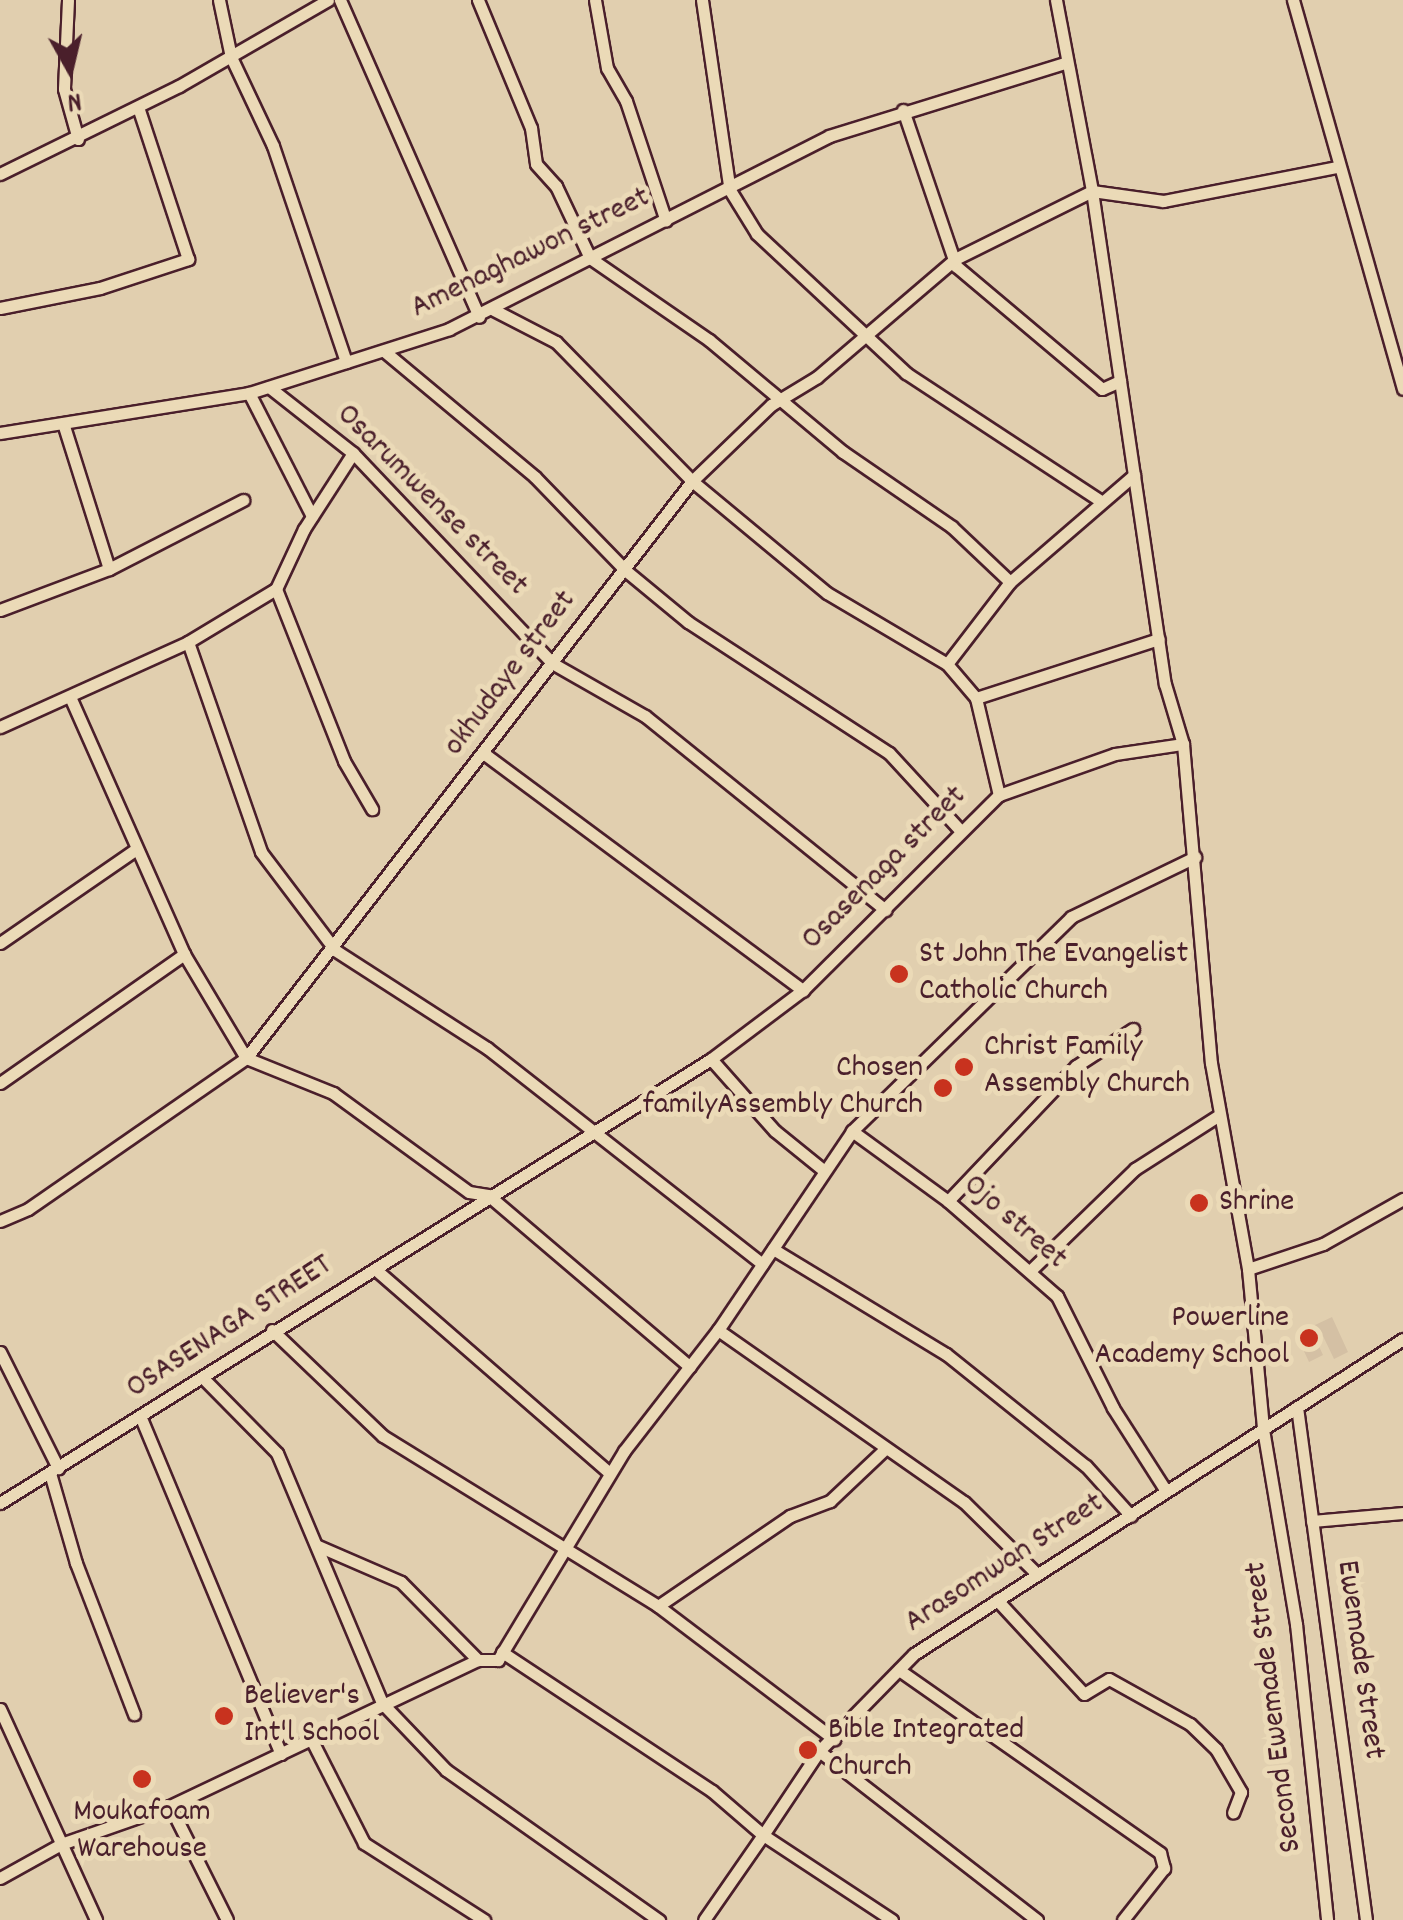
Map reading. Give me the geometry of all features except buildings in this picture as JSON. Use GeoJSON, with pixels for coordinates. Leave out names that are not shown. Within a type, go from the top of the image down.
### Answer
{"type":"FeatureCollection","features":[{"type":"Feature","properties":{"kind":"street"},"geometry":{"type":"LineString","coordinates":[[68,0],[64,89],[78,139]]}},
{"type":"Feature","properties":{"kind":"street"},"geometry":{"type":"LineString","coordinates":[[219,0],[231,57],[273,146],[346,362]]}},
{"type":"Feature","properties":{"kind":"street"},"geometry":{"type":"LineString","coordinates":[[0,174],[78,139],[328,0]]}},
{"type":"Feature","properties":{"kind":"street"},"geometry":{"type":"LineString","coordinates":[[340,0],[479,317]]}},
{"type":"Feature","properties":{"kind":"street"},"geometry":{"type":"LineString","coordinates":[[478,0],[531,128],[536,164],[556,186],[590,258],[785,398],[844,452],[952,527],[1010,582]]}},
{"type":"Feature","properties":{"kind":"street"},"geometry":{"type":"LineString","coordinates":[[595,0],[607,68],[626,101],[666,220]]}},
{"type":"Feature","properties":{"kind":"street"},"geometry":{"type":"LineString","coordinates":[[702,0],[728,187],[757,234],[906,373],[1098,499]]}},
{"type":"Feature","properties":{"kind":"street","name":"Second Ewemade Street"},"geometry":{"type":"LineString","coordinates":[[1056,0],[1092,191],[1158,639],[1183,744],[1218,1116],[1248,1268],[1263,1430],[1296,1624],[1327,1920]]}},
{"type":"Feature","properties":{"kind":"street"},"geometry":{"type":"LineString","coordinates":[[1293,0],[1336,167],[1403,389]]}},
{"type":"Feature","properties":{"kind":"street","name":"Amenaghawon street"},"geometry":{"type":"LineString","coordinates":[[0,433],[249,393],[384,352],[494,310],[829,136],[903,110],[1066,64]]}},
{"type":"Feature","properties":{"kind":"street"},"geometry":{"type":"LineString","coordinates":[[0,308],[100,288],[188,258],[138,107]]}},
{"type":"Feature","properties":{"kind":"street"},"geometry":{"type":"LineString","coordinates":[[903,110],[956,259],[982,290],[1102,389],[1120,380]]}},
{"type":"Feature","properties":{"kind":"street"},"geometry":{"type":"LineString","coordinates":[[1092,191],[1163,201],[1336,167]]}},
{"type":"Feature","properties":{"kind":"street","name":"okhudaye street"},"geometry":{"type":"LineString","coordinates":[[0,1221],[28,1209],[246,1058],[330,942],[486,755],[692,481],[785,398],[956,259],[1092,191]]}},
{"type":"Feature","properties":{"kind":"street"},"geometry":{"type":"LineString","coordinates":[[494,310],[556,342],[692,481],[827,593],[946,664],[976,698],[1000,796]]}},
{"type":"Feature","properties":{"kind":"street"},"geometry":{"type":"LineString","coordinates":[[384,352],[535,477],[624,570],[688,622],[889,754],[959,829]]}},
{"type":"Feature","properties":{"kind":"street","name":"Osarumwense street"},"geometry":{"type":"LineString","coordinates":[[269,387],[353,453],[552,663],[645,716],[885,910]]}},
{"type":"Feature","properties":{"kind":"street"},"geometry":{"type":"LineString","coordinates":[[249,393],[312,516]]}},
{"type":"Feature","properties":{"kind":"street"},"geometry":{"type":"LineString","coordinates":[[63,423],[108,569]]}},
{"type":"Feature","properties":{"kind":"street"},"geometry":{"type":"LineString","coordinates":[[0,727],[71,700],[188,642],[276,590],[312,516],[353,453]]}},
{"type":"Feature","properties":{"kind":"street"},"geometry":{"type":"LineString","coordinates":[[946,664],[1010,582],[1098,499],[1134,475]]}},
{"type":"Feature","properties":{"kind":"street"},"geometry":{"type":"LineString","coordinates":[[0,592],[2,609],[108,569],[243,500]]}},
{"type":"Feature","properties":{"kind":"street"},"geometry":{"type":"LineString","coordinates":[[276,590],[344,761],[372,809]]}},
{"type":"Feature","properties":{"kind":"street"},"geometry":{"type":"LineString","coordinates":[[976,698],[1158,639]]}},
{"type":"Feature","properties":{"kind":"street"},"geometry":{"type":"LineString","coordinates":[[188,642],[261,852],[342,958],[487,1048],[762,1264]]}},
{"type":"Feature","properties":{"kind":"street"},"geometry":{"type":"LineString","coordinates":[[71,700],[184,954],[246,1058],[334,1094],[468,1192],[488,1195],[690,1367]]}},
{"type":"Feature","properties":{"kind":"street","name":"Osasenaga street"},"geometry":{"type":"LineString","coordinates":[[594,1130],[710,1059],[803,990],[885,910],[959,829],[1000,796],[1115,754],[1183,744]]}},
{"type":"Feature","properties":{"kind":"street"},"geometry":{"type":"LineString","coordinates":[[486,755],[803,990]]}},
{"type":"Feature","properties":{"kind":"street"},"geometry":{"type":"LineString","coordinates":[[0,942],[135,850]]}},
{"type":"Feature","properties":{"kind":"street"},"geometry":{"type":"LineString","coordinates":[[0,1878],[62,1844],[170,1806],[478,1660],[498,1660],[610,1473],[718,1330],[822,1169],[852,1130],[1071,917],[1196,857]]}},
{"type":"Feature","properties":{"kind":"street"},"geometry":{"type":"LineString","coordinates":[[0,1083],[184,954]]}},
{"type":"Feature","properties":{"kind":"street"},"geometry":{"type":"LineString","coordinates":[[948,1201],[1076,1066],[1133,1029]]}},
{"type":"Feature","properties":{"kind":"street"},"geometry":{"type":"LineString","coordinates":[[710,1059],[774,1130],[822,1169]]}},
{"type":"Feature","properties":{"kind":"street"},"geometry":{"type":"LineString","coordinates":[[1032,1269],[1135,1169],[1218,1116]]}},
{"type":"Feature","properties":{"kind":"street","name":"OSASENAGA STREET"},"geometry":{"type":"LineString","coordinates":[[0,1503],[594,1130]]}},
{"type":"Feature","properties":{"kind":"street","name":"Ojo street"},"geometry":{"type":"LineString","coordinates":[[852,1130],[1032,1269],[1057,1296],[1113,1408],[1166,1491]]}},
{"type":"Feature","properties":{"kind":"street"},"geometry":{"type":"LineString","coordinates":[[1248,1268],[1323,1244],[1403,1199]]}},
{"type":"Feature","properties":{"kind":"street"},"geometry":{"type":"LineString","coordinates":[[773,1249],[883,1320],[946,1354],[1086,1466],[1130,1516]]}},
{"type":"Feature","properties":{"kind":"street"},"geometry":{"type":"LineString","coordinates":[[374,1269],[610,1473]]}},
{"type":"Feature","properties":{"kind":"street"},"geometry":{"type":"LineString","coordinates":[[272,1330],[383,1436],[658,1606],[834,1739]]}},
{"type":"Feature","properties":{"kind":"street"},"geometry":{"type":"LineString","coordinates":[[718,1330],[884,1450],[964,1502],[1037,1574]]}},
{"type":"Feature","properties":{"kind":"street","name":"Arasomwan Street"},"geometry":{"type":"LineString","coordinates":[[704,1920],[819,1750],[898,1670],[997,1600],[1403,1339]]}},
{"type":"Feature","properties":{"kind":"street"},"geometry":{"type":"LineString","coordinates":[[0,1352],[54,1470],[76,1562],[134,1714]]}},
{"type":"Feature","properties":{"kind":"street"},"geometry":{"type":"LineString","coordinates":[[203,1378],[278,1453],[382,1703],[446,1770],[551,1838],[659,1920]]}},
{"type":"Feature","properties":{"kind":"street","name":"Ewemade Street"},"geometry":{"type":"LineString","coordinates":[[1297,1407],[1366,1920]]}},
{"type":"Feature","properties":{"kind":"street"},"geometry":{"type":"LineString","coordinates":[[141,1418],[281,1754]]}},
{"type":"Feature","properties":{"kind":"street"},"geometry":{"type":"LineString","coordinates":[[658,1606],[790,1516],[830,1501],[884,1450]]}},
{"type":"Feature","properties":{"kind":"street"},"geometry":{"type":"LineString","coordinates":[[1312,1521],[1403,1513]]}},
{"type":"Feature","properties":{"kind":"street"},"geometry":{"type":"LineString","coordinates":[[318,1546],[402,1582],[478,1660]]}},
{"type":"Feature","properties":{"kind":"street"},"geometry":{"type":"LineString","coordinates":[[997,1600],[1084,1694],[1109,1679],[1190,1724],[1216,1750],[1240,1792],[1232,1813]]}},
{"type":"Feature","properties":{"kind":"street"},"geometry":{"type":"LineString","coordinates":[[502,1652],[712,1792],[763,1835],[892,1920]]}},
{"type":"Feature","properties":{"kind":"street"},"geometry":{"type":"LineString","coordinates":[[898,1670],[1160,1853],[1164,1868],[1123,1920]]}},
{"type":"Feature","properties":{"kind":"street"},"geometry":{"type":"LineString","coordinates":[[0,1709],[96,1920]]}},
{"type":"Feature","properties":{"kind":"street"},"geometry":{"type":"LineString","coordinates":[[310,1737],[364,1844],[484,1920]]}},
{"type":"Feature","properties":{"kind":"street"},"geometry":{"type":"LineString","coordinates":[[819,1750],[1037,1920]]}},
{"type":"Feature","properties":{"kind":"street"},"geometry":{"type":"LineString","coordinates":[[170,1806],[227,1920]]}},
{"type":"Feature","properties":{"kind":"shaded area","name":"Powerline Academy School"},"geometry":{"type":"Polygon","coordinates":[[[1332,1317],[1348,1352],[1334,1359],[1323,1336],[1316,1340],[1323,1355],[1309,1362],[1296,1334],[1332,1317]]]}},
{"type":"Feature","properties":{"kind":"place","name":"St John The Evangelist Catholic Church"},"geometry":{"type":"Point","coordinates":[899,974]}},
{"type":"Feature","properties":{"kind":"place","name":"Christ Family Assembly Church"},"geometry":{"type":"Point","coordinates":[964,1067]}},
{"type":"Feature","properties":{"kind":"place","name":"Chosen familyAssembly Church"},"geometry":{"type":"Point","coordinates":[943,1088]}},
{"type":"Feature","properties":{"kind":"place","name":"Shrine"},"geometry":{"type":"Point","coordinates":[1199,1203]}},
{"type":"Feature","properties":{"kind":"place","name":"Powerline Academy School"},"geometry":{"type":"Point","coordinates":[1309,1338]}},
{"type":"Feature","properties":{"kind":"place","name":"Believer's Int'l School"},"geometry":{"type":"Point","coordinates":[224,1716]}},
{"type":"Feature","properties":{"kind":"place","name":"Bible Integrated Church"},"geometry":{"type":"Point","coordinates":[808,1750]}},
{"type":"Feature","properties":{"kind":"place","name":"Moukafoam Warehouse"},"geometry":{"type":"Point","coordinates":[142,1779]}}]}
